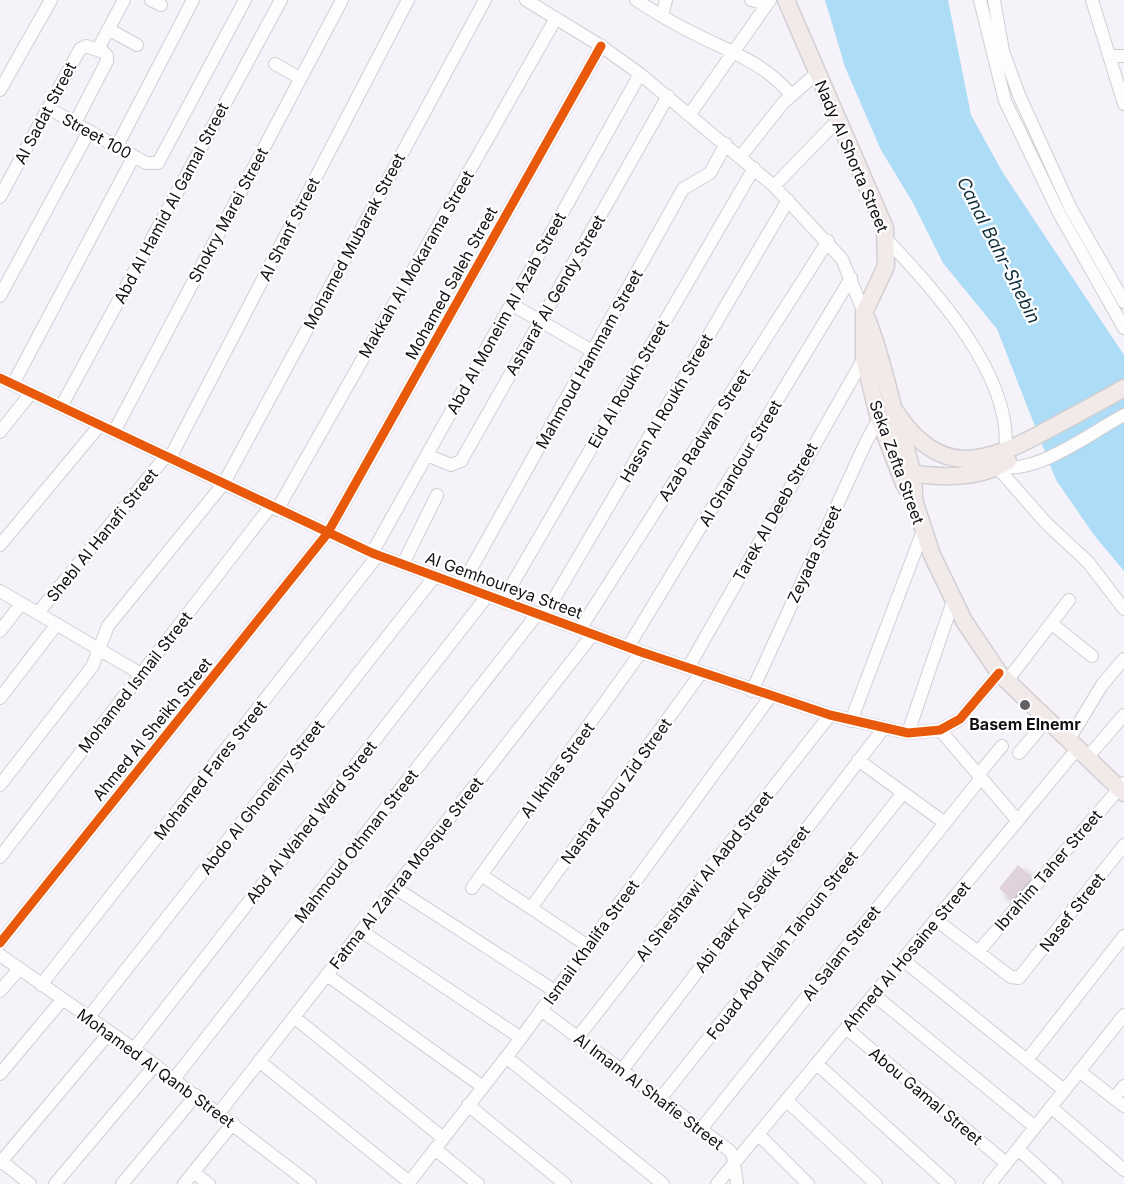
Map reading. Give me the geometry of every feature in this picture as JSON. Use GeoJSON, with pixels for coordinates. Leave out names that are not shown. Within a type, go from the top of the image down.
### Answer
{"type":"FeatureCollection","features":[{"type":"Feature","properties":{"kind":"main road","name":"Nady Al Shorta Street"},"geometry":{"type":"LineString","coordinates":[[786,0],[880,216],[887,240],[886,266],[864,313]]}},
{"type":"Feature","properties":{"kind":"main road","name":"Seka Zefta Street"},"geometry":{"type":"LineString","coordinates":[[864,313],[864,358],[879,419],[906,471],[923,531],[953,601],[1003,677],[1077,749],[1122,788]]}},
{"type":"Feature","properties":{"kind":"main road"},"geometry":{"type":"LineString","coordinates":[[864,313],[876,342],[895,411],[906,471],[951,476],[1001,459],[1026,442],[1124,388]]}},
{"type":"Feature","properties":{"kind":"main road"},"geometry":{"type":"LineString","coordinates":[[895,411],[913,436],[936,452],[963,459],[1001,459]]}},
{"type":"Feature","properties":{"kind":"street"},"geometry":{"type":"LineString","coordinates":[[0,90],[51,0]]}},
{"type":"Feature","properties":{"kind":"street"},"geometry":{"type":"LineString","coordinates":[[75,123],[107,61],[107,56],[100,51],[99,47],[124,0]]}},
{"type":"Feature","properties":{"kind":"street"},"geometry":{"type":"LineString","coordinates":[[117,146],[193,0]]}},
{"type":"Feature","properties":{"kind":"street","name":"Street 100"},"geometry":{"type":"LineString","coordinates":[[48,108],[146,163],[154,165],[161,161],[244,0]]}},
{"type":"Feature","properties":{"kind":"street","name":"Abd Al Hamid Al Gamal Street"},"geometry":{"type":"LineString","coordinates":[[61,407],[280,0]]}},
{"type":"Feature","properties":{"kind":"street","name":"Shokry Marei Street"},"geometry":{"type":"LineString","coordinates":[[114,432],[342,0]]}},
{"type":"Feature","properties":{"kind":"street","name":"Al Shanf Street"},"geometry":{"type":"LineString","coordinates":[[168,457],[408,0]]}},
{"type":"Feature","properties":{"kind":"street","name":"Mohamed Mubarak Street"},"geometry":{"type":"LineString","coordinates":[[0,785],[92,668],[108,626],[224,483],[485,0]]}},
{"type":"Feature","properties":{"kind":"street","name":"Seka Zefta Street"},"geometry":{"type":"LineString","coordinates":[[526,0],[601,46],[640,74],[741,156],[774,186],[828,241],[842,259],[864,313]]}},
{"type":"Feature","properties":{"kind":"street"},"geometry":{"type":"LineString","coordinates":[[636,0],[662,16],[766,69],[791,95]]}},
{"type":"Feature","properties":{"kind":"street"},"geometry":{"type":"LineString","coordinates":[[662,16],[666,0]]}},
{"type":"Feature","properties":{"kind":"street"},"geometry":{"type":"LineString","coordinates":[[690,114],[769,2],[751,0]]}},
{"type":"Feature","properties":{"kind":"street"},"geometry":{"type":"LineString","coordinates":[[980,0],[1005,100],[1059,213],[1124,327]]}},
{"type":"Feature","properties":{"kind":"street"},"geometry":{"type":"LineString","coordinates":[[994,0],[1003,51],[1019,95],[1070,207],[1124,302]]}},
{"type":"Feature","properties":{"kind":"street"},"geometry":{"type":"LineString","coordinates":[[1092,0],[1124,104]]}},
{"type":"Feature","properties":{"kind":"street","name":"Makkah Al Mokarama Street"},"geometry":{"type":"LineString","coordinates":[[274,508],[556,18]]}},
{"type":"Feature","properties":{"kind":"street"},"geometry":{"type":"LineString","coordinates":[[108,29],[137,45]]}},
{"type":"Feature","properties":{"kind":"street","name":"Al Sadat Street"},"geometry":{"type":"LineString","coordinates":[[0,197],[81,47],[87,46],[100,51]]}},
{"type":"Feature","properties":{"kind":"street","name":"Mohamed Saleh Street"},"geometry":{"type":"LineString","coordinates":[[327,534],[601,46]]}},
{"type":"Feature","properties":{"kind":"street"},"geometry":{"type":"LineString","coordinates":[[1109,56],[1124,56]]}},
{"type":"Feature","properties":{"kind":"street"},"geometry":{"type":"LineString","coordinates":[[275,64],[300,78]]}},
{"type":"Feature","properties":{"kind":"street"},"geometry":{"type":"LineString","coordinates":[[741,156],[768,120],[791,95],[817,73]]}},
{"type":"Feature","properties":{"kind":"street","name":"Abd Al Moneim Al Azab Street"},"geometry":{"type":"LineString","coordinates":[[375,554],[427,455],[640,74]]}},
{"type":"Feature","properties":{"kind":"street","name":"Asharaf Al Gendy Street"},"geometry":{"type":"LineString","coordinates":[[427,455],[451,465],[461,461],[668,96]]}},
{"type":"Feature","properties":{"kind":"street"},"geometry":{"type":"LineString","coordinates":[[774,186],[837,121]]}},
{"type":"Feature","properties":{"kind":"street"},"geometry":{"type":"LineString","coordinates":[[0,296],[89,131]]}},
{"type":"Feature","properties":{"kind":"street","name":"Mahmoud Hammam Street"},"geometry":{"type":"LineString","coordinates":[[462,585],[683,189],[710,173],[726,144]]}},
{"type":"Feature","properties":{"kind":"street"},"geometry":{"type":"LineString","coordinates":[[13,384],[134,156]]}},
{"type":"Feature","properties":{"kind":"street","name":"Eid Al Roukh Street"},"geometry":{"type":"LineString","coordinates":[[503,600],[754,168]]}},
{"type":"Feature","properties":{"kind":"street","name":"Hassn Al Roukh Street"},"geometry":{"type":"LineString","coordinates":[[541,614],[788,200]]}},
{"type":"Feature","properties":{"kind":"street"},"geometry":{"type":"LineString","coordinates":[[887,240],[945,305],[990,378],[1004,413],[1001,459],[1047,524],[1088,562],[1124,609]]}},
{"type":"Feature","properties":{"kind":"street","name":"Azab Radwan Street"},"geometry":{"type":"LineString","coordinates":[[580,629],[828,241]]}},
{"type":"Feature","properties":{"kind":"street","name":"Al Ghandour Street"},"geometry":{"type":"LineString","coordinates":[[628,647],[851,278]]}},
{"type":"Feature","properties":{"kind":"street"},"geometry":{"type":"LineString","coordinates":[[511,304],[594,352]]}},
{"type":"Feature","properties":{"kind":"street","name":"Tarek Al Deeb Street"},"geometry":{"type":"LineString","coordinates":[[688,668],[864,358]]}},
{"type":"Feature","properties":{"kind":"street","name":"Al Gemhoureya Street"},"geometry":{"type":"LineString","coordinates":[[0,378],[327,534],[375,554],[752,691],[883,729],[908,733],[940,730],[960,719],[1052,624],[1069,600]]}},
{"type":"Feature","properties":{"kind":"street"},"geometry":{"type":"LineString","coordinates":[[0,432],[31,393]]}},
{"type":"Feature","properties":{"kind":"street"},"geometry":{"type":"LineString","coordinates":[[1001,459],[1017,469],[1038,463],[1124,415]]}},
{"type":"Feature","properties":{"kind":"street","name":"Zeyada Street"},"geometry":{"type":"LineString","coordinates":[[752,691],[866,442],[879,419]]}},
{"type":"Feature","properties":{"kind":"street"},"geometry":{"type":"LineString","coordinates":[[0,544],[100,425]]}},
{"type":"Feature","properties":{"kind":"street","name":"Shebl Al Hanafi Street"},"geometry":{"type":"LineString","coordinates":[[38,614],[168,457]]}},
{"type":"Feature","properties":{"kind":"street"},"geometry":{"type":"LineString","coordinates":[[403,564],[437,495]]}},
{"type":"Feature","properties":{"kind":"street","name":"Mohamed Ismail Street"},"geometry":{"type":"LineString","coordinates":[[0,857],[141,674],[274,508]]}},
{"type":"Feature","properties":{"kind":"street"},"geometry":{"type":"LineString","coordinates":[[851,720],[923,531]]}},
{"type":"Feature","properties":{"kind":"street","name":"Ahmed Al Sheikh Street"},"geometry":{"type":"LineString","coordinates":[[0,943],[327,534]]}},
{"type":"Feature","properties":{"kind":"street","name":"Mohamed Fares Street"},"geometry":{"type":"LineString","coordinates":[[41,985],[375,554]]}},
{"type":"Feature","properties":{"kind":"street","name":"Abdo Al Ghoneimy Street"},"geometry":{"type":"LineString","coordinates":[[88,1018],[435,576]]}},
{"type":"Feature","properties":{"kind":"street"},"geometry":{"type":"LineString","coordinates":[[0,591],[141,674]]}},
{"type":"Feature","properties":{"kind":"street","name":"Abd Al Wahed Ward Street"},"geometry":{"type":"LineString","coordinates":[[134,1049],[488,595]]}},
{"type":"Feature","properties":{"kind":"street"},"geometry":{"type":"LineString","coordinates":[[908,733],[953,601]]}},
{"type":"Feature","properties":{"kind":"street"},"geometry":{"type":"LineString","coordinates":[[0,631],[21,604]]}},
{"type":"Feature","properties":{"kind":"street","name":"Mahmoud Othman Street"},"geometry":{"type":"LineString","coordinates":[[174,1079],[541,614]]}},
{"type":"Feature","properties":{"kind":"street"},"geometry":{"type":"LineString","coordinates":[[0,698],[57,624]]}},
{"type":"Feature","properties":{"kind":"street"},"geometry":{"type":"LineString","coordinates":[[1052,624],[1092,656]]}},
{"type":"Feature","properties":{"kind":"street","name":"Fatma Al Zahraa Mosque Street"},"geometry":{"type":"LineString","coordinates":[[219,1113],[593,634]]}},
{"type":"Feature","properties":{"kind":"street","name":"Al Ikhlas Street"},"geometry":{"type":"LineString","coordinates":[[472,888],[641,652]]}},
{"type":"Feature","properties":{"kind":"street"},"geometry":{"type":"LineString","coordinates":[[1077,749],[1102,685],[1124,659]]}},
{"type":"Feature","properties":{"kind":"street","name":"Nashat Abou Zid Street"},"geometry":{"type":"LineString","coordinates":[[531,908],[701,673]]}},
{"type":"Feature","properties":{"kind":"street","name":"Ismail Khalifa Street"},"geometry":{"type":"LineString","coordinates":[[408,1183],[521,1038],[770,697]]}},
{"type":"Feature","properties":{"kind":"street","name":"Al Sheshtawi Al Aabd Street"},"geometry":{"type":"LineString","coordinates":[[578,1037],[830,715]]}},
{"type":"Feature","properties":{"kind":"street"},"geometry":{"type":"LineString","coordinates":[[1077,749],[1124,715]]}},
{"type":"Feature","properties":{"kind":"street"},"geometry":{"type":"LineString","coordinates":[[1020,753],[1047,720]]}},
{"type":"Feature","properties":{"kind":"street","name":"Abi Bakr Al Sedik Street"},"geometry":{"type":"LineString","coordinates":[[622,1070],[883,729]]}},
{"type":"Feature","properties":{"kind":"street"},"geometry":{"type":"LineString","coordinates":[[940,730],[1017,821]]}},
{"type":"Feature","properties":{"kind":"street","name":"Al Salam Street"},"geometry":{"type":"LineString","coordinates":[[702,1128],[945,823],[1002,746]]}},
{"type":"Feature","properties":{"kind":"street","name":"Ahmed Al Hosaine Street"},"geometry":{"type":"LineString","coordinates":[[717,1184],[1077,749]]}},
{"type":"Feature","properties":{"kind":"street"},"geometry":{"type":"LineString","coordinates":[[858,760],[945,823]]}},
{"type":"Feature","properties":{"kind":"street","name":"Ibrahim Taher Street"},"geometry":{"type":"LineString","coordinates":[[978,952],[1122,788]]}},
{"type":"Feature","properties":{"kind":"street","name":"Fouad Abd Allah Tahoun Street"},"geometry":{"type":"LineString","coordinates":[[661,1098],[903,793]]}},
{"type":"Feature","properties":{"kind":"street","name":"Nasef Street"},"geometry":{"type":"LineString","coordinates":[[978,952],[1011,977],[1019,978],[1124,845]]}},
{"type":"Feature","properties":{"kind":"street"},"geometry":{"type":"LineString","coordinates":[[481,875],[588,946]]}},
{"type":"Feature","properties":{"kind":"street"},"geometry":{"type":"LineString","coordinates":[[394,888],[555,992]]}},
{"type":"Feature","properties":{"kind":"street"},"geometry":{"type":"LineString","coordinates":[[936,920],[978,952]]}},
{"type":"Feature","properties":{"kind":"street"},"geometry":{"type":"LineString","coordinates":[[361,931],[521,1038]]}},
{"type":"Feature","properties":{"kind":"street"},"geometry":{"type":"LineString","coordinates":[[1027,1060],[1124,936]]}},
{"type":"Feature","properties":{"kind":"street","name":"Mohamed Al Qanb Street"},"geometry":{"type":"LineString","coordinates":[[0,955],[134,1049],[310,1184]]}},
{"type":"Feature","properties":{"kind":"street"},"geometry":{"type":"LineString","coordinates":[[903,960],[1064,1090]]}},
{"type":"Feature","properties":{"kind":"street"},"geometry":{"type":"LineString","coordinates":[[0,991],[19,969]]}},
{"type":"Feature","properties":{"kind":"street"},"geometry":{"type":"LineString","coordinates":[[327,975],[483,1087]]}},
{"type":"Feature","properties":{"kind":"street"},"geometry":{"type":"LineString","coordinates":[[874,995],[1035,1127]]}},
{"type":"Feature","properties":{"kind":"street"},"geometry":{"type":"LineString","coordinates":[[0,1074],[62,1000]]}},
{"type":"Feature","properties":{"kind":"street","name":"Al Imam Al Shafie Street"},"geometry":{"type":"LineString","coordinates":[[541,1010],[730,1151],[735,1163],[737,1184]]}},
{"type":"Feature","properties":{"kind":"street"},"geometry":{"type":"LineString","coordinates":[[990,1184],[1124,1015]]}},
{"type":"Feature","properties":{"kind":"street"},"geometry":{"type":"LineString","coordinates":[[294,1017],[443,1138]]}},
{"type":"Feature","properties":{"kind":"street","name":"Abou Gamal Street"},"geometry":{"type":"LineString","coordinates":[[846,1028],[1006,1163]]}},
{"type":"Feature","properties":{"kind":"street"},"geometry":{"type":"LineString","coordinates":[[30,1184],[0,1161],[110,1032]]}},
{"type":"Feature","properties":{"kind":"street"},"geometry":{"type":"LineString","coordinates":[[506,1057],[663,1184]]}},
{"type":"Feature","properties":{"kind":"street"},"geometry":{"type":"LineString","coordinates":[[259,1061],[408,1183]]}},
{"type":"Feature","properties":{"kind":"street"},"geometry":{"type":"LineString","coordinates":[[817,1064],[950,1184]]}},
{"type":"Feature","properties":{"kind":"street"},"geometry":{"type":"LineString","coordinates":[[55,1184],[155,1065]]}},
{"type":"Feature","properties":{"kind":"street"},"geometry":{"type":"LineString","coordinates":[[1079,1071],[1119,1102],[1124,1086]]}},
{"type":"Feature","properties":{"kind":"street"},"geometry":{"type":"LineString","coordinates":[[122,1184],[196,1095]]}},
{"type":"Feature","properties":{"kind":"street"},"geometry":{"type":"LineString","coordinates":[[786,1100],[876,1184]]}},
{"type":"Feature","properties":{"kind":"street"},"geometry":{"type":"LineString","coordinates":[[468,1105],[565,1184]]}},
{"type":"Feature","properties":{"kind":"street"},"geometry":{"type":"LineString","coordinates":[[1052,1107],[1124,1170]]}},
{"type":"Feature","properties":{"kind":"street"},"geometry":{"type":"LineString","coordinates":[[184,1184],[233,1124]]}},
{"type":"Feature","properties":{"kind":"street"},"geometry":{"type":"LineString","coordinates":[[758,1134],[808,1184]]}},
{"type":"Feature","properties":{"kind":"street"},"geometry":{"type":"LineString","coordinates":[[435,1149],[478,1184]]}},
{"type":"Feature","properties":{"kind":"street"},"geometry":{"type":"LineString","coordinates":[[1018,1149],[1056,1184]]}},
{"type":"Feature","properties":{"kind":"street"},"geometry":{"type":"LineString","coordinates":[[193,1172],[209,1184]]}},
{"type":"Feature","properties":{"kind":"water","name":"Canal Bahr-Shebin"},"geometry":{"type":"Polygon","coordinates":[[[825,0],[948,0],[971,115],[1003,173],[1124,355],[1124,571],[1094,535],[1056,480],[997,329],[943,263],[913,203],[881,150],[845,67],[825,0]]]}},
{"type":"Feature","properties":{"kind":"building"},"geometry":{"type":"Polygon","coordinates":[[[1018,865],[1032,877],[1012,900],[999,888],[1018,865]]]}},
{"type":"Feature","properties":{"kind":"cycle path"},"geometry":{"type":"LineString","coordinates":[[0,943],[327,534],[601,46]]}},
{"type":"Feature","properties":{"kind":"cycle path"},"geometry":{"type":"LineString","coordinates":[[0,378],[372,553],[641,652],[830,715],[908,733],[940,730],[960,719],[999,673]]}},
{"type":"Feature","properties":{"kind":"place","name":"Basem Elnemr"},"geometry":{"type":"Point","coordinates":[1025,705]}}]}
